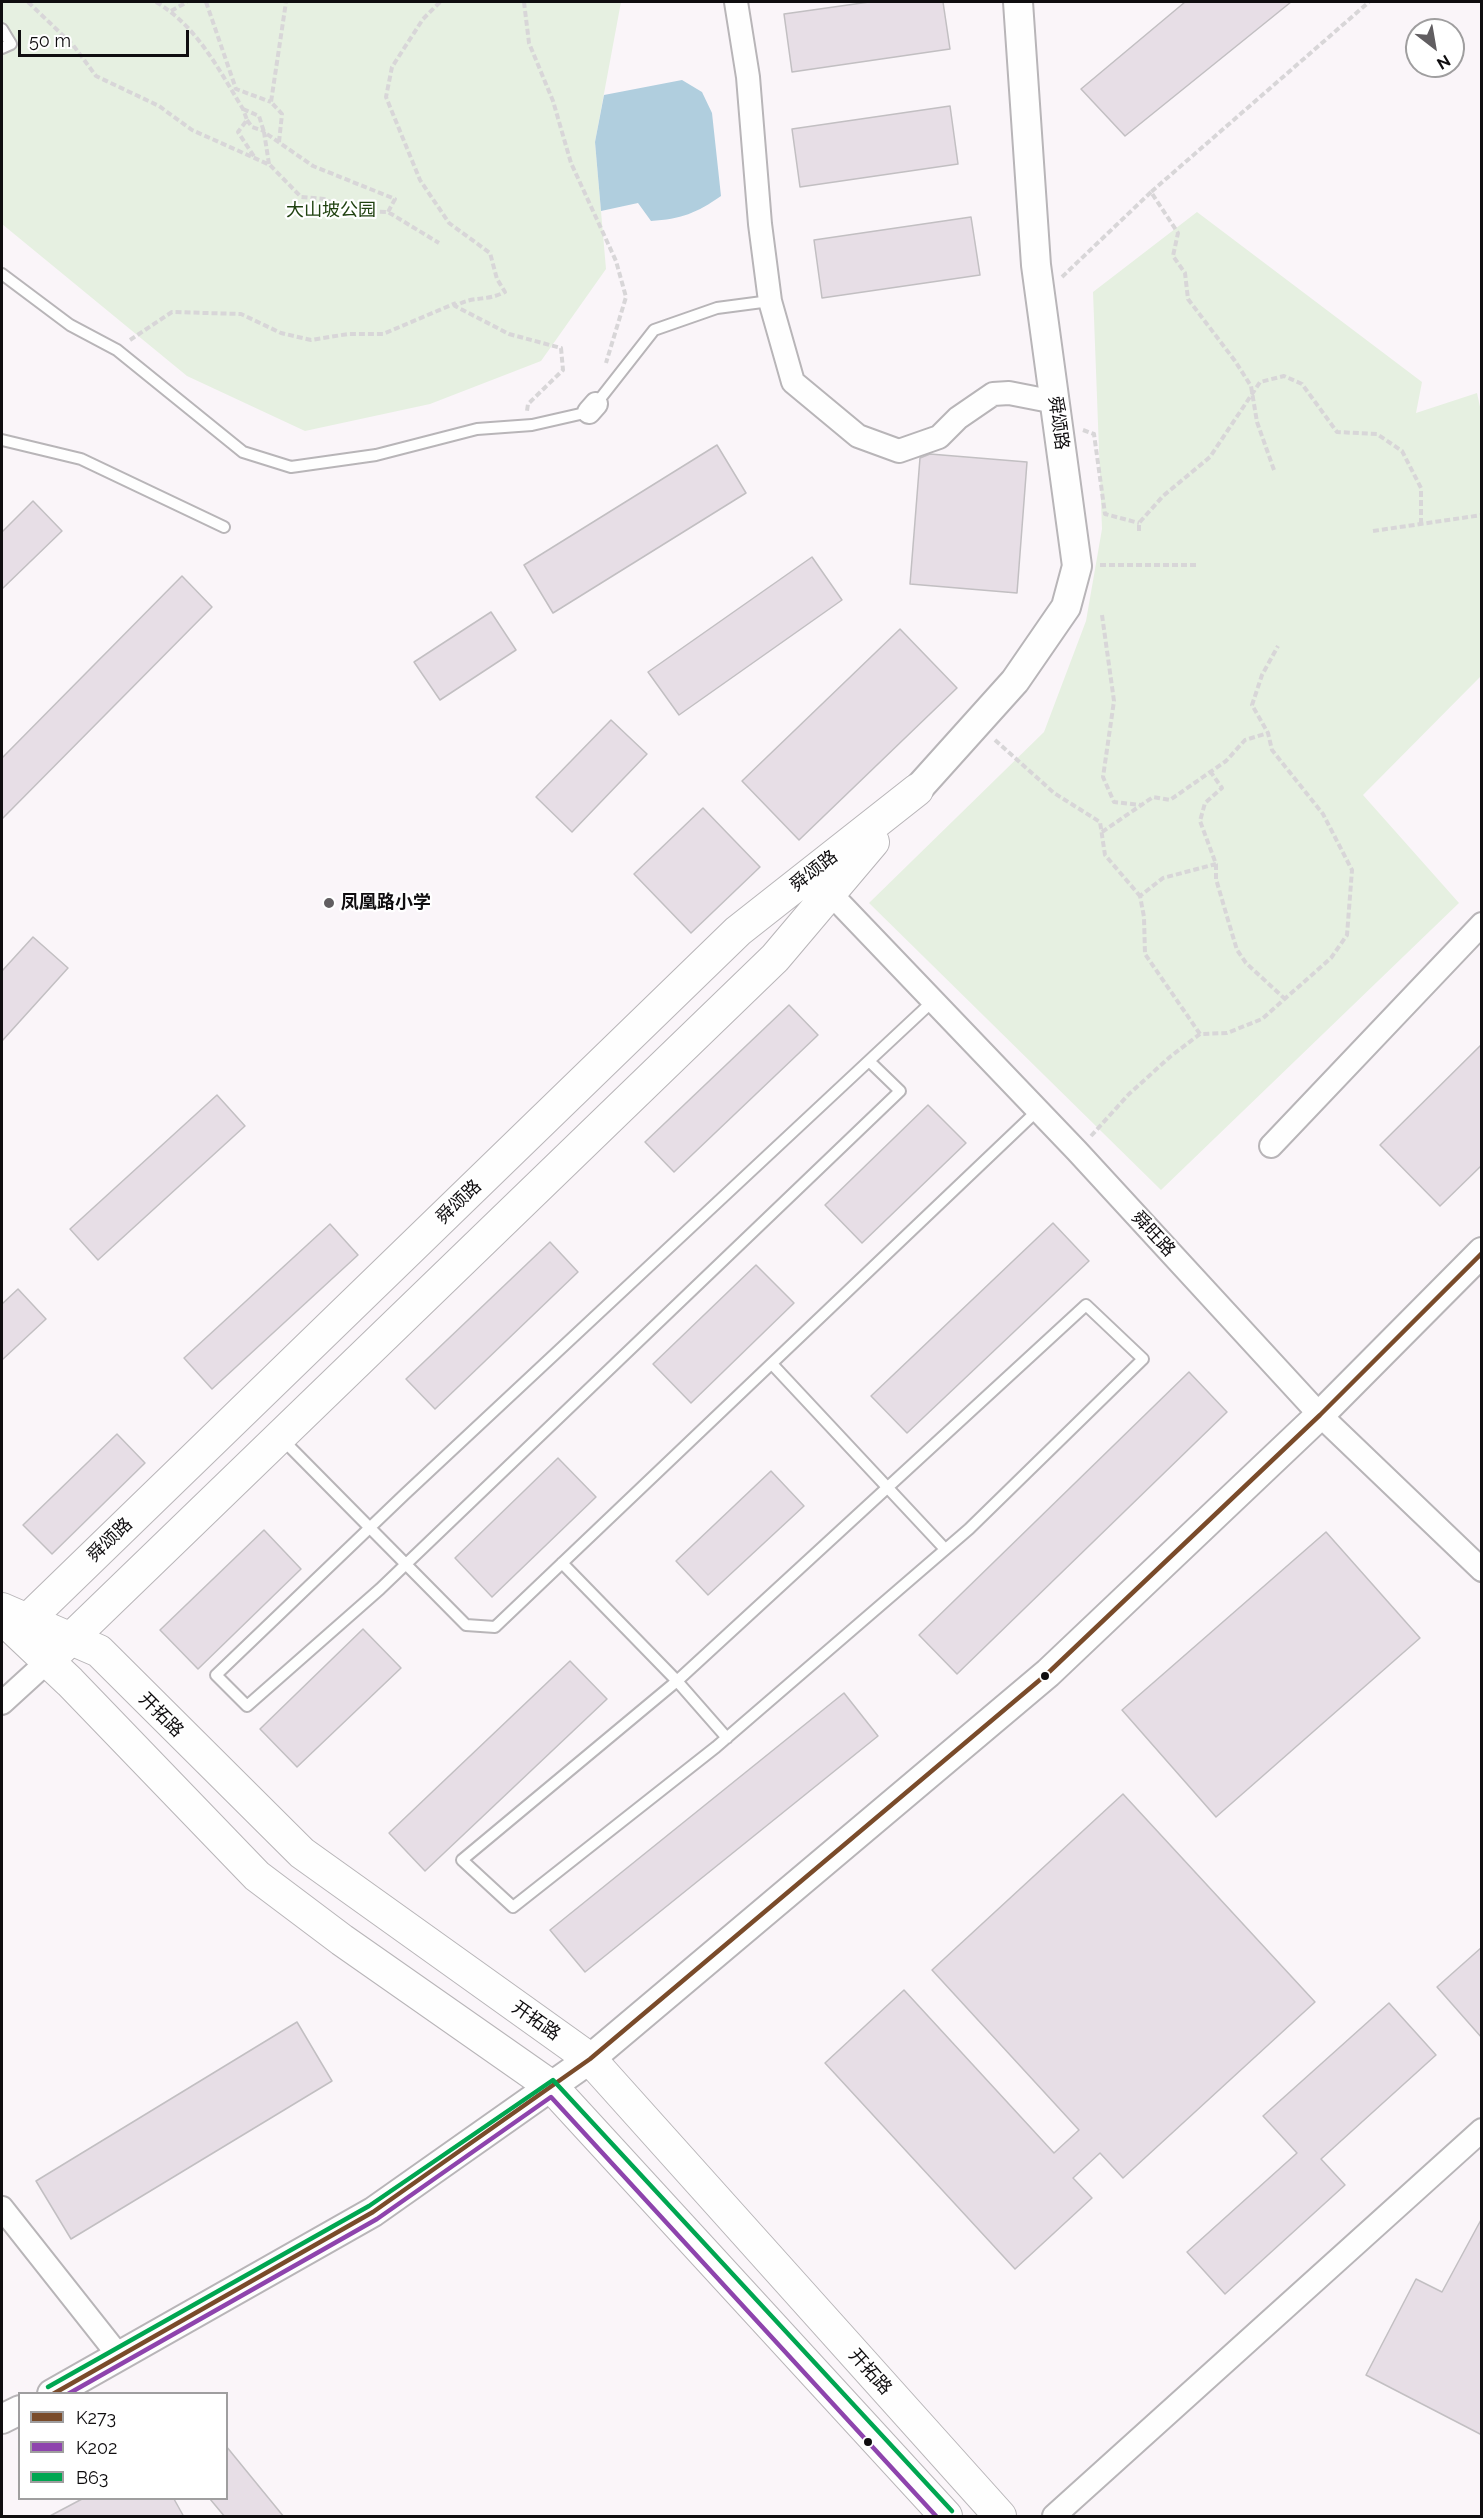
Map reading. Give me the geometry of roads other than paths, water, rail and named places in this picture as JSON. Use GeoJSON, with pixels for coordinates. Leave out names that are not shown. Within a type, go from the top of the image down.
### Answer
{"type":"FeatureCollection","features":[{"type":"Feature","properties":{"kind":"main road","name":"舜颂路"},"geometry":{"type":"LineString","coordinates":[[48,1661],[775,958],[917,790]]}},
{"type":"Feature","properties":{"kind":"main road","name":"舜颂路"},"geometry":{"type":"LineString","coordinates":[[11,1620],[738,931],[917,790]]}},
{"type":"Feature","properties":{"kind":"main road","name":"开拓路"},"geometry":{"type":"LineString","coordinates":[[11,1620],[99,1651],[302,1854],[590,2059],[1000,2517]]}},
{"type":"Feature","properties":{"kind":"main road"},"geometry":{"type":"LineString","coordinates":[[11,1620],[257,1876],[342,1940],[552,2087],[946,2517]]}},
{"type":"Feature","properties":{"kind":"street"},"geometry":{"type":"LineString","coordinates":[[736,2],[748,77],[760,224],[770,300],[793,382],[858,436],[899,451],[939,437],[958,418],[993,394],[1009,393],[1056,411]]}},
{"type":"Feature","properties":{"kind":"street","name":"舜颂路"},"geometry":{"type":"LineString","coordinates":[[917,790],[1015,681],[1066,607],[1077,566],[1041,297],[1018,2]]}},
{"type":"Feature","properties":{"kind":"street","name":"舜旺路"},"geometry":{"type":"LineString","coordinates":[[830,893],[1077,1151],[1320,1415],[1482,1570]]}},
{"type":"Feature","properties":{"kind":"street"},"geometry":{"type":"LineString","coordinates":[[1271,1146],[1482,924]]}},
{"type":"Feature","properties":{"kind":"street"},"geometry":{"type":"LineString","coordinates":[[56,2392],[373,2212],[590,2059],[1048,1673],[1320,1415],[1482,1252]]}},
{"type":"Feature","properties":{"kind":"street"},"geometry":{"type":"LineString","coordinates":[[2,1703],[48,1661]]}},
{"type":"Feature","properties":{"kind":"street"},"geometry":{"type":"LineString","coordinates":[[1054,2517],[1482,2130]]}},
{"type":"Feature","properties":{"kind":"street"},"geometry":{"type":"LineString","coordinates":[[2,2208],[119,2356]]}},
{"type":"Feature","properties":{"kind":"street"},"geometry":{"type":"LineString","coordinates":[[2,2419],[18,2411]]}},
{"type":"Feature","properties":{"kind":"lane"},"geometry":{"type":"LineString","coordinates":[[2,29],[11,44],[2,48]]}},
{"type":"Feature","properties":{"kind":"lane"},"geometry":{"type":"LineString","coordinates":[[2,274],[70,325],[117,350],[243,452],[291,467],[376,455],[477,429],[536,425],[592,408],[654,330],[717,308],[770,300]]}},
{"type":"Feature","properties":{"kind":"lane"},"geometry":{"type":"LineString","coordinates":[[2,440],[81,459],[224,527]]}},
{"type":"Feature","properties":{"kind":"lane"},"geometry":{"type":"LineString","coordinates":[[869,1061],[900,1091],[406,1564],[248,1706],[216,1675],[370,1528],[933,1001]]}},
{"type":"Feature","properties":{"kind":"lane"},"geometry":{"type":"LineString","coordinates":[[280,1437],[466,1625],[495,1627],[1038,1110]]}},
{"type":"Feature","properties":{"kind":"lane"},"geometry":{"type":"LineString","coordinates":[[1086,1305],[1143,1359],[945,1549],[727,1738],[513,1907],[462,1860],[677,1681],[887,1487],[1086,1305]]}},
{"type":"Feature","properties":{"kind":"lane"},"geometry":{"type":"LineString","coordinates":[[772,1364],[945,1549]]}},
{"type":"Feature","properties":{"kind":"lane"},"geometry":{"type":"LineString","coordinates":[[562,1563],[677,1681],[727,1738]]}},
{"type":"Feature","properties":{"kind":"water"},"geometry":{"type":"Polygon","coordinates":[[[682,80],[702,92],[712,113],[721,196],[688,214],[662,220],[651,221],[638,203],[601,211],[595,142],[604,95],[682,80]]]}},
{"type":"Feature","properties":{"kind":"place","name":"凤凰路小学"},"geometry":{"type":"Point","coordinates":[329,903]}},
{"type":"Feature","properties":{"kind":"park label","name":"大山坡公园"},"geometry":{"type":"Point","coordinates":[331,211]}}]}
